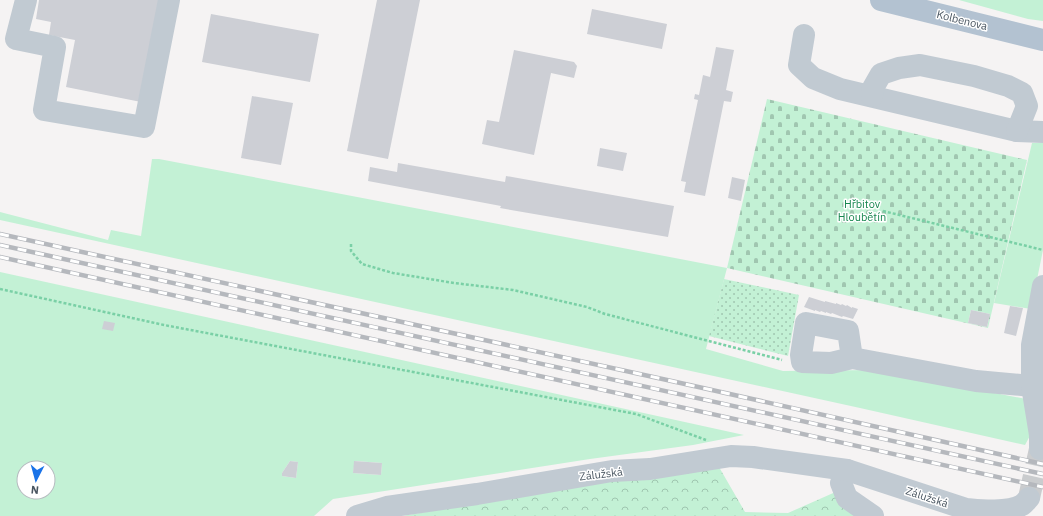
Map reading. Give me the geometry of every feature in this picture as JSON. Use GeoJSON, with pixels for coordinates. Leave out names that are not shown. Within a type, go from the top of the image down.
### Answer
{"type":"FeatureCollection","features":[{"type":"Feature","properties":{"kind":"main road","name":"Kolbenova"},"geometry":{"type":"LineString","coordinates":[[881,0],[1043,40]]}},
{"type":"Feature","properties":{"kind":"street"},"geometry":{"type":"LineString","coordinates":[[26,0],[16,39],[55,47],[44,110],[144,127],[169,0]]}},
{"type":"Feature","properties":{"kind":"street"},"geometry":{"type":"LineString","coordinates":[[804,35],[799,65],[812,78],[840,89],[1017,131],[1043,132]]}},
{"type":"Feature","properties":{"kind":"street"},"geometry":{"type":"LineString","coordinates":[[872,96],[873,88],[881,74],[899,68],[920,65],[974,76],[1008,86],[1022,94],[1027,106],[1017,131]]}},
{"type":"Feature","properties":{"kind":"street"},"geometry":{"type":"LineString","coordinates":[[1040,449],[1040,435],[1032,386],[1032,345],[1043,286]]}},
{"type":"Feature","properties":{"kind":"street"},"geometry":{"type":"LineString","coordinates":[[852,358],[848,331],[806,323],[800,355],[802,362],[831,363],[852,358],[976,381],[1032,386]]}},
{"type":"Feature","properties":{"kind":"street","name":"Zálužská"},"geometry":{"type":"LineString","coordinates":[[357,516],[387,507],[612,470],[650,469],[731,456],[753,457],[847,470],[966,510],[984,511],[1010,508],[1022,505],[1029,498]]}},
{"type":"Feature","properties":{"kind":"street"},"geometry":{"type":"LineString","coordinates":[[847,470],[841,483],[847,498],[873,516]]}},
{"type":"Feature","properties":{"kind":"path"},"geometry":{"type":"LineString","coordinates":[[883,211],[1043,250]]}},
{"type":"Feature","properties":{"kind":"path"},"geometry":{"type":"LineString","coordinates":[[351,244],[351,251],[362,264],[392,273],[454,283],[513,290],[587,307],[605,314],[787,361],[802,362]]}},
{"type":"Feature","properties":{"kind":"path"},"geometry":{"type":"LineString","coordinates":[[0,288],[164,325],[636,414],[709,441]]}},
{"type":"Feature","properties":{"kind":"green space"},"geometry":{"type":"Polygon","coordinates":[[[959,0],[1043,0],[1043,21],[1028,19],[959,0]]]}},
{"type":"Feature","properties":{"kind":"green space","name":"Hřbitov Hloubětín"},"geometry":{"type":"Polygon","coordinates":[[[767,99],[1027,160],[988,328],[727,268],[767,99]],[[971,310],[968,323],[987,327],[990,314],[971,310]]]}},
{"type":"Feature","properties":{"kind":"green space"},"geometry":{"type":"Polygon","coordinates":[[[1032,143],[1043,143],[1043,250],[1031,309],[994,303],[1032,143]]]}},
{"type":"Feature","properties":{"kind":"green space"},"geometry":{"type":"Polygon","coordinates":[[[152,159],[159,159],[727,268],[706,349],[783,371],[874,370],[1026,399],[1032,432],[1025,445],[0,220],[0,212],[108,240],[111,230],[141,236],[152,159]]]}},
{"type":"Feature","properties":{"kind":"green space"},"geometry":{"type":"Polygon","coordinates":[[[0,272],[744,435],[693,445],[590,459],[333,499],[314,516],[0,516],[0,272]],[[290,461],[282,473],[282,476],[296,478],[298,462],[290,461]],[[355,461],[353,473],[381,475],[382,463],[355,461]]]}},
{"type":"Feature","properties":{"kind":"green space"},"geometry":{"type":"Polygon","coordinates":[[[724,279],[799,295],[788,356],[709,336],[724,279]]]}},
{"type":"Feature","properties":{"kind":"green space"},"geometry":{"type":"Polygon","coordinates":[[[719,467],[745,512],[788,513],[840,490],[873,516],[402,516],[589,484],[719,467]]]}},
{"type":"Feature","properties":{"kind":"building"},"geometry":{"type":"Polygon","coordinates":[[[39,0],[160,0],[141,102],[66,87],[75,40],[49,35],[51,22],[36,19],[39,0]]]}},
{"type":"Feature","properties":{"kind":"building"},"geometry":{"type":"Polygon","coordinates":[[[377,0],[420,0],[388,159],[347,151],[377,0]]]}},
{"type":"Feature","properties":{"kind":"building"},"geometry":{"type":"Polygon","coordinates":[[[592,9],[667,24],[662,49],[587,34],[592,9]]]}},
{"type":"Feature","properties":{"kind":"building"},"geometry":{"type":"Polygon","coordinates":[[[211,14],[319,34],[310,82],[202,62],[211,14]]]}},
{"type":"Feature","properties":{"kind":"building"},"geometry":{"type":"Polygon","coordinates":[[[716,47],[734,50],[726,90],[733,92],[731,102],[724,101],[705,196],[684,192],[686,182],[681,181],[698,100],[694,99],[695,94],[699,95],[703,75],[710,77],[716,47]]]}},
{"type":"Feature","properties":{"kind":"building"},"geometry":{"type":"Polygon","coordinates":[[[514,50],[574,62],[577,66],[574,78],[551,73],[534,155],[482,144],[487,120],[499,122],[514,50]]]}},
{"type":"Feature","properties":{"kind":"building"},"geometry":{"type":"Polygon","coordinates":[[[252,96],[293,103],[281,165],[241,158],[252,96]]]}},
{"type":"Feature","properties":{"kind":"building"},"geometry":{"type":"Polygon","coordinates":[[[600,148],[627,153],[623,171],[597,166],[600,148]]]}},
{"type":"Feature","properties":{"kind":"building"},"geometry":{"type":"Polygon","coordinates":[[[398,163],[505,182],[506,176],[674,206],[668,237],[500,208],[501,206],[368,181],[370,167],[397,172],[398,163]]]}},
{"type":"Feature","properties":{"kind":"building"},"geometry":{"type":"Polygon","coordinates":[[[732,177],[745,180],[741,201],[728,198],[732,177]]]}},
{"type":"Feature","properties":{"kind":"building"},"geometry":{"type":"Polygon","coordinates":[[[809,297],[825,302],[847,305],[858,309],[853,319],[832,313],[815,311],[804,307],[809,297]]]}},
{"type":"Feature","properties":{"kind":"building"},"geometry":{"type":"Polygon","coordinates":[[[1010,306],[1023,308],[1016,336],[1004,333],[1010,306]]]}},
{"type":"Feature","properties":{"kind":"building"},"geometry":{"type":"Polygon","coordinates":[[[971,310],[990,314],[987,327],[968,323],[971,310]]]}},
{"type":"Feature","properties":{"kind":"building"},"geometry":{"type":"Polygon","coordinates":[[[104,321],[115,323],[113,331],[102,329],[104,321]]]}},
{"type":"Feature","properties":{"kind":"building"},"geometry":{"type":"Polygon","coordinates":[[[290,461],[298,462],[296,478],[282,476],[282,473],[290,461]]]}},
{"type":"Feature","properties":{"kind":"building"},"geometry":{"type":"Polygon","coordinates":[[[354,461],[382,463],[381,475],[353,473],[354,461]]]}},
{"type":"Feature","properties":{"kind":"tunnel"},"geometry":{"type":"LineString","coordinates":[[1029,498],[1040,449]]}},
{"type":"Feature","properties":{"kind":"railway"},"geometry":{"type":"LineString","coordinates":[[0,234],[1043,464]]}},
{"type":"Feature","properties":{"kind":"railway"},"geometry":{"type":"LineString","coordinates":[[0,245],[1043,474]]}},
{"type":"Feature","properties":{"kind":"railway"},"geometry":{"type":"LineString","coordinates":[[0,257],[1043,487]]}}]}
